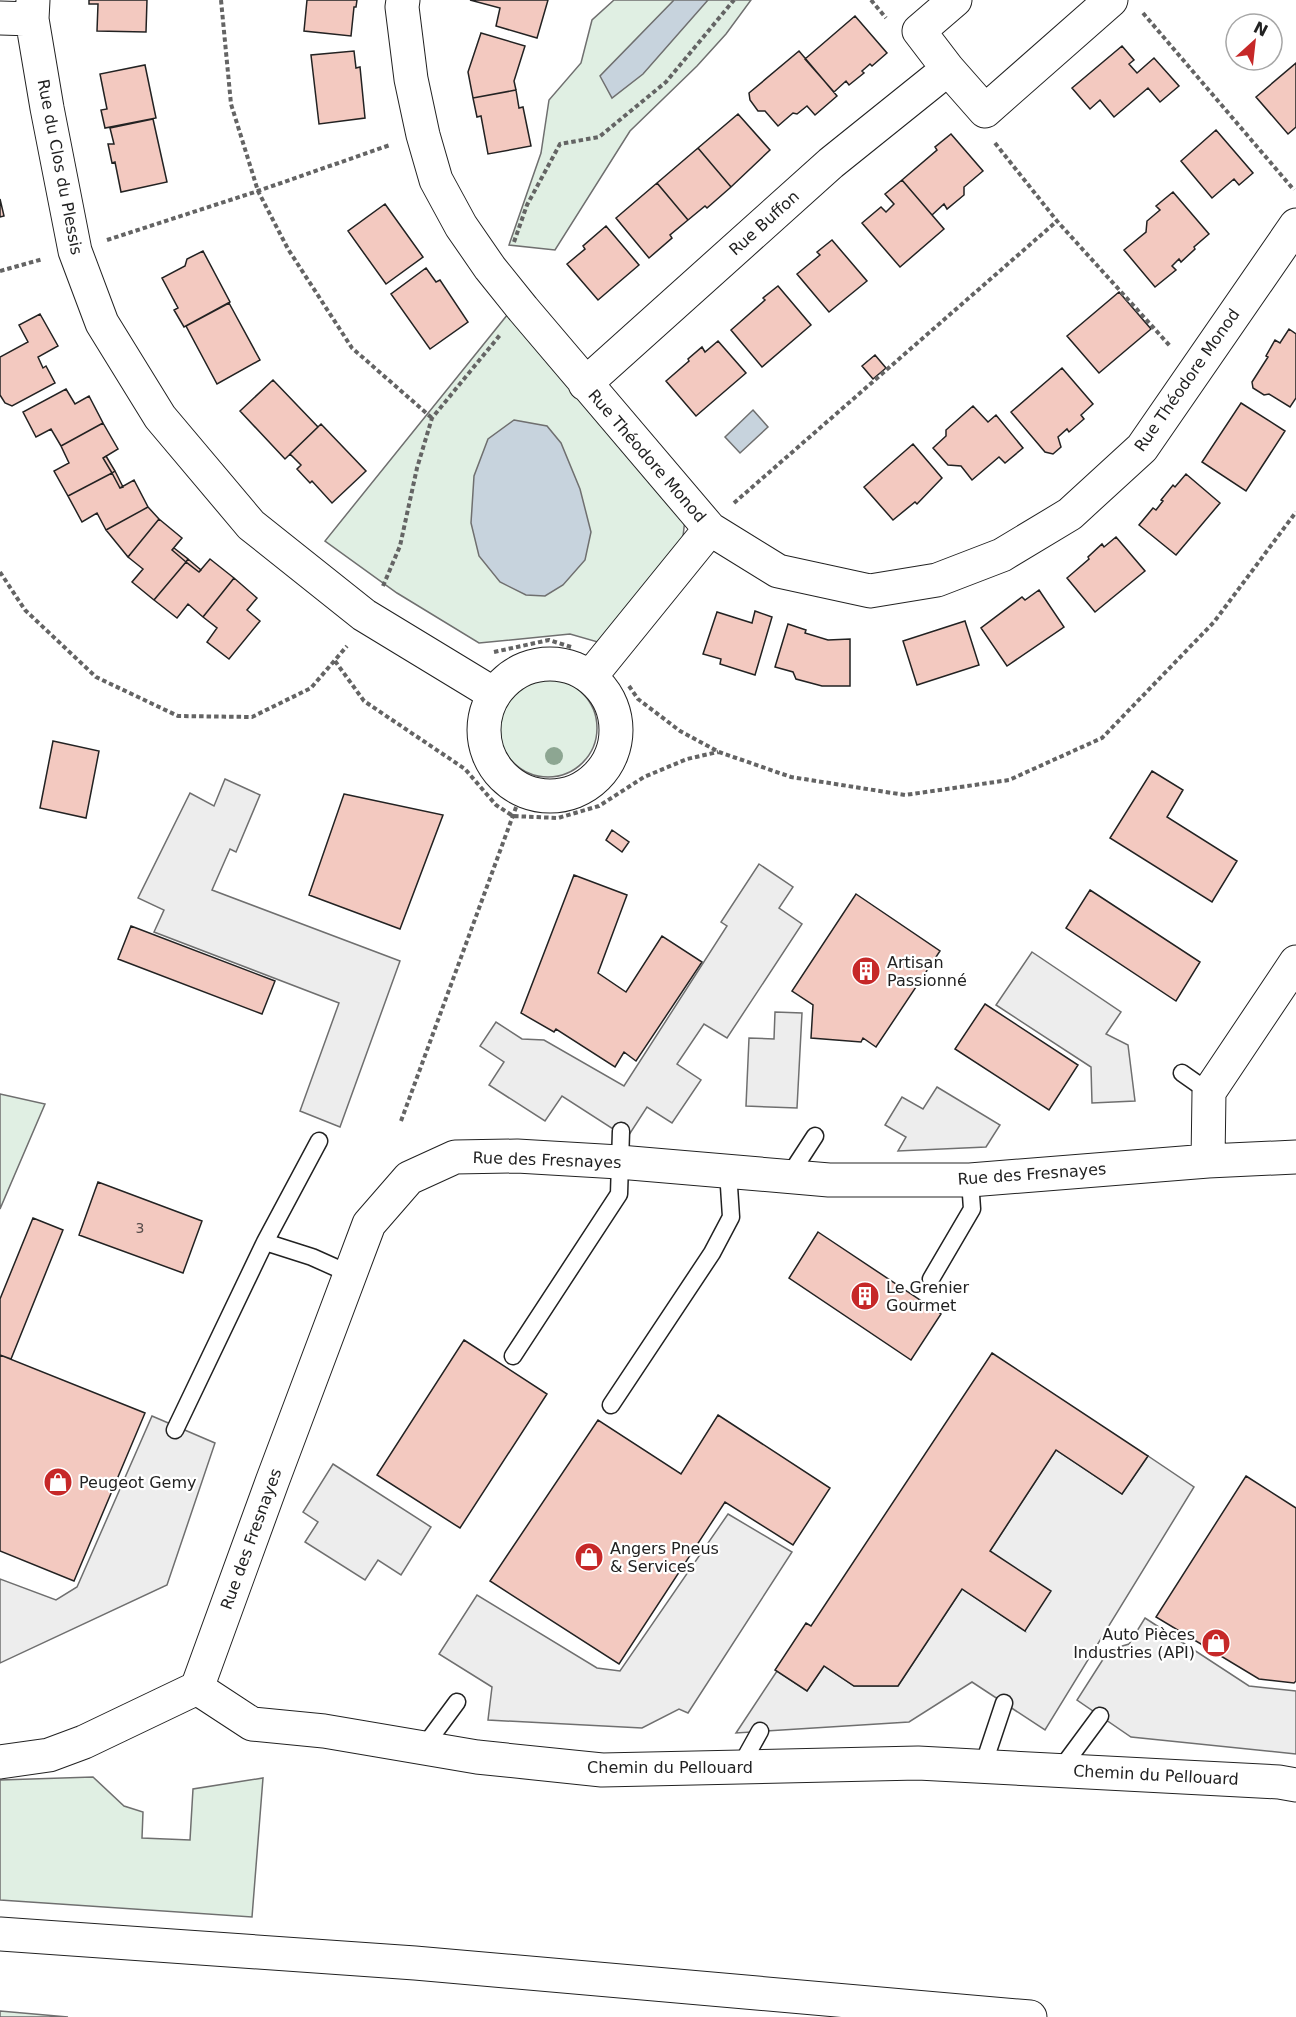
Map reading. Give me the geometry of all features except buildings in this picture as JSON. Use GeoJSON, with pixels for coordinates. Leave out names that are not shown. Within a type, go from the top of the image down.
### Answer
{"type":"FeatureCollection","features":[{"type":"Feature","properties":{"kind":"street","name":"Rue Théodore Monod"},"geometry":{"type":"LineString","coordinates":[[403,0],[411,79],[423,135],[436,180],[462,226],[490,268],[585,384],[710,529],[777,571],[870,591],[937,580],[1002,555],[1070,514],[1142,448],[1296,225]]}},
{"type":"Feature","properties":{"kind":"street"},"geometry":{"type":"LineString","coordinates":[[955,0],[919,31],[948,69],[985,111],[1126,4]]}},
{"type":"Feature","properties":{"kind":"street"},"geometry":{"type":"LineString","coordinates":[[0,18],[32,9]]}},
{"type":"Feature","properties":{"kind":"street","name":"Rue du Clos du Plessis"},"geometry":{"type":"LineString","coordinates":[[32,9],[47,108],[75,251],[102,323],[160,417],[251,525],[364,615],[494,694]]}},
{"type":"Feature","properties":{"kind":"street","name":"Rue Buffon"},"geometry":{"type":"LineString","coordinates":[[585,384],[831,163],[948,69]]}},
{"type":"Feature","properties":{"kind":"street"},"geometry":{"type":"LineString","coordinates":[[598,667],[710,529]]}},
{"type":"Feature","properties":{"kind":"street"},"geometry":{"type":"LineString","coordinates":[[549,664],[598,667],[604,693],[614,712],[616,733],[612,754],[601,773],[585,787],[564,795],[543,796],[518,803],[490,759],[484,738],[485,715],[494,694],[509,678],[528,668],[549,664]]}},
{"type":"Feature","properties":{"kind":"street"},"geometry":{"type":"LineString","coordinates":[[1208,1161],[1209,1092],[1296,962]]}},
{"type":"Feature","properties":{"kind":"street","name":"Rue des Fresnayes"},"geometry":{"type":"LineString","coordinates":[[197,1688],[369,1224],[410,1178],[455,1157],[517,1156],[620,1146],[728,1171],[829,1180],[970,1180],[1208,1161],[1296,1157]]}},
{"type":"Feature","properties":{"kind":"street"},"geometry":{"type":"LineString","coordinates":[[0,1762],[50,1755],[84,1742],[197,1688]]}},
{"type":"Feature","properties":{"kind":"street","name":"Chemin du Pellouard"},"geometry":{"type":"LineString","coordinates":[[197,1688],[252,1724],[324,1731],[477,1757],[602,1770],[918,1763],[1279,1782],[1296,1785]]}},
{"type":"Feature","properties":{"kind":"street"},"geometry":{"type":"LineString","coordinates":[[0,1934],[415,1963],[1030,2017]]}},
{"type":"Feature","properties":{"kind":"lane"},"geometry":{"type":"LineString","coordinates":[[1182,1073],[1209,1092]]}},
{"type":"Feature","properties":{"kind":"lane"},"geometry":{"type":"LineString","coordinates":[[789,1176],[815,1136]]}},
{"type":"Feature","properties":{"kind":"lane"},"geometry":{"type":"LineString","coordinates":[[176,1430],[265,1242],[319,1141]]}},
{"type":"Feature","properties":{"kind":"lane"},"geometry":{"type":"LineString","coordinates":[[513,1356],[619,1194],[620,1146]]}},
{"type":"Feature","properties":{"kind":"lane"},"geometry":{"type":"LineString","coordinates":[[611,1405],[712,1253],[731,1217],[728,1171]]}},
{"type":"Feature","properties":{"kind":"lane"},"geometry":{"type":"LineString","coordinates":[[931,1279],[972,1209],[970,1180]]}},
{"type":"Feature","properties":{"kind":"lane"},"geometry":{"type":"LineString","coordinates":[[265,1242],[312,1257],[350,1274]]}},
{"type":"Feature","properties":{"kind":"lane"},"geometry":{"type":"LineString","coordinates":[[423,1748],[457,1702]]}},
{"type":"Feature","properties":{"kind":"lane"},"geometry":{"type":"LineString","coordinates":[[983,1766],[1004,1703]]}},
{"type":"Feature","properties":{"kind":"lane"},"geometry":{"type":"LineString","coordinates":[[1060,1770],[1100,1716]]}},
{"type":"Feature","properties":{"kind":"lane"},"geometry":{"type":"LineString","coordinates":[[740,1767],[760,1731]]}},
{"type":"Feature","properties":{"kind":"path"},"geometry":{"type":"LineString","coordinates":[[221,0],[231,104],[258,191],[288,249],[352,348],[432,417]]}},
{"type":"Feature","properties":{"kind":"path"},"geometry":{"type":"LineString","coordinates":[[513,246],[527,205],[560,144],[599,137],[666,82],[734,0]]}},
{"type":"Feature","properties":{"kind":"path"},"geometry":{"type":"LineString","coordinates":[[1126,4],[1296,193]]}},
{"type":"Feature","properties":{"kind":"path"},"geometry":{"type":"LineString","coordinates":[[985,111],[984,130],[1057,221],[1195,373]]}},
{"type":"Feature","properties":{"kind":"path"},"geometry":{"type":"LineString","coordinates":[[0,271],[75,251],[397,143]]}},
{"type":"Feature","properties":{"kind":"path"},"geometry":{"type":"LineString","coordinates":[[710,529],[728,508],[1057,221]]}},
{"type":"Feature","properties":{"kind":"path"},"geometry":{"type":"LineString","coordinates":[[489,653],[549,640],[598,667],[680,731],[718,752],[791,777],[905,795],[1009,780],[1102,738],[1214,622],[1296,512]]}},
{"type":"Feature","properties":{"kind":"path"},"geometry":{"type":"LineString","coordinates":[[335,661],[364,701],[465,769],[495,805],[518,803],[558,818],[599,806],[644,777],[687,759],[718,752]]}},
{"type":"Feature","properties":{"kind":"path"},"geometry":{"type":"LineString","coordinates":[[401,1121],[518,803]]}},
{"type":"Feature","properties":{"kind":"green space"},"geometry":{"type":"Polygon","coordinates":[[[614,0],[751,0],[726,34],[697,66],[630,131],[555,250],[509,245],[541,153],[549,100],[581,63],[592,20],[614,0]]]}},
{"type":"Feature","properties":{"kind":"green space"},"geometry":{"type":"Polygon","coordinates":[[[508,314],[685,519],[682,545],[601,643],[570,634],[479,643],[397,593],[325,541],[508,314]]]}},
{"type":"Feature","properties":{"kind":"green space"},"geometry":{"type":"Polygon","coordinates":[[[548,679],[567,683],[583,693],[593,709],[597,728],[593,747],[583,763],[567,773],[548,777],[529,773],[513,763],[503,747],[499,728],[503,709],[513,693],[529,683],[548,679]]]}},
{"type":"Feature","properties":{"kind":"green space"},"geometry":{"type":"Polygon","coordinates":[[[0,1094],[45,1104],[0,1209],[0,1094]]]}},
{"type":"Feature","properties":{"kind":"green space"},"geometry":{"type":"Polygon","coordinates":[[[93,1777],[124,1806],[143,1812],[142,1838],[190,1840],[193,1789],[263,1778],[252,1917],[0,1900],[0,1780],[93,1777]]]}},
{"type":"Feature","properties":{"kind":"green space"},"geometry":{"type":"Polygon","coordinates":[[[0,2011],[68,2017],[0,2017],[0,2011]]]}},
{"type":"Feature","properties":{"kind":"shaded area"},"geometry":{"type":"Polygon","coordinates":[[[674,0],[708,0],[643,74],[612,98],[600,76],[674,0]]]}},
{"type":"Feature","properties":{"kind":"shaded area"},"geometry":{"type":"Polygon","coordinates":[[[753,410],[768,427],[740,453],[725,437],[753,410]]]}},
{"type":"Feature","properties":{"kind":"shaded area"},"geometry":{"type":"Polygon","coordinates":[[[514,420],[547,426],[561,443],[580,489],[591,532],[585,560],[563,585],[545,596],[526,595],[500,582],[479,556],[471,523],[474,476],[488,439],[514,420]]]}},
{"type":"Feature","properties":{"kind":"shaded area"},"geometry":{"type":"Polygon","coordinates":[[[225,779],[260,795],[236,852],[230,849],[212,890],[400,961],[340,1127],[300,1111],[339,1003],[154,932],[164,910],[138,898],[190,793],[214,806],[225,779]]]}},
{"type":"Feature","properties":{"kind":"shaded area"},"geometry":{"type":"Polygon","coordinates":[[[759,864],[793,887],[779,908],[802,924],[727,1038],[704,1024],[677,1064],[701,1080],[672,1123],[647,1107],[627,1138],[562,1096],[545,1121],[489,1085],[504,1062],[480,1046],[496,1022],[522,1039],[544,1040],[624,1086],[727,926],[721,922],[759,864]]]}},
{"type":"Feature","properties":{"kind":"shaded area"},"geometry":{"type":"Polygon","coordinates":[[[1032,952],[1121,1012],[1106,1034],[1128,1045],[1135,1101],[1092,1103],[1091,1067],[996,1005],[1032,952]]]}},
{"type":"Feature","properties":{"kind":"shaded area"},"geometry":{"type":"Polygon","coordinates":[[[775,1012],[802,1013],[797,1108],[746,1106],[749,1038],[774,1039],[775,1012]]]}},
{"type":"Feature","properties":{"kind":"shaded area"},"geometry":{"type":"Polygon","coordinates":[[[937,1087],[1000,1125],[986,1147],[898,1151],[906,1137],[885,1125],[902,1097],[923,1109],[937,1087]]]}},
{"type":"Feature","properties":{"kind":"shaded area"},"geometry":{"type":"Polygon","coordinates":[[[152,1416],[215,1443],[167,1585],[0,1663],[0,1579],[56,1600],[77,1587],[152,1416]]]}},
{"type":"Feature","properties":{"kind":"shaded area"},"geometry":{"type":"Polygon","coordinates":[[[1056,1450],[1122,1494],[1148,1456],[1194,1487],[1045,1730],[972,1682],[909,1722],[736,1733],[777,1671],[807,1691],[824,1666],[854,1686],[898,1686],[962,1589],[1025,1631],[990,1551],[1056,1450]]]}},
{"type":"Feature","properties":{"kind":"shaded area"},"geometry":{"type":"Polygon","coordinates":[[[333,1464],[431,1527],[401,1575],[378,1560],[365,1580],[305,1542],[318,1522],[303,1512],[333,1464]]]}},
{"type":"Feature","properties":{"kind":"shaded area"},"geometry":{"type":"Polygon","coordinates":[[[728,1514],[792,1552],[688,1713],[679,1709],[642,1728],[488,1720],[492,1687],[439,1654],[477,1595],[597,1668],[620,1671],[728,1514]]]}},
{"type":"Feature","properties":{"kind":"shaded area"},"geometry":{"type":"Polygon","coordinates":[[[1145,1618],[1249,1686],[1296,1691],[1296,1754],[1131,1737],[1077,1700],[1109,1650],[1129,1644],[1145,1618]]]}},
{"type":"Feature","properties":{"kind":"place","name":"Artisan Passionné"},"geometry":{"type":"Point","coordinates":[866,971]}},
{"type":"Feature","properties":{"kind":"place","name":"Le Grenier Gourmet"},"geometry":{"type":"Point","coordinates":[865,1296]}},
{"type":"Feature","properties":{"kind":"place","name":"Peugeot Gemy"},"geometry":{"type":"Point","coordinates":[58,1482]}},
{"type":"Feature","properties":{"kind":"place","name":"Angers Pneus & Services"},"geometry":{"type":"Point","coordinates":[589,1557]}},
{"type":"Feature","properties":{"kind":"place","name":"Auto Pièces Industries (API)"},"geometry":{"type":"Point","coordinates":[1216,1643]}}]}
